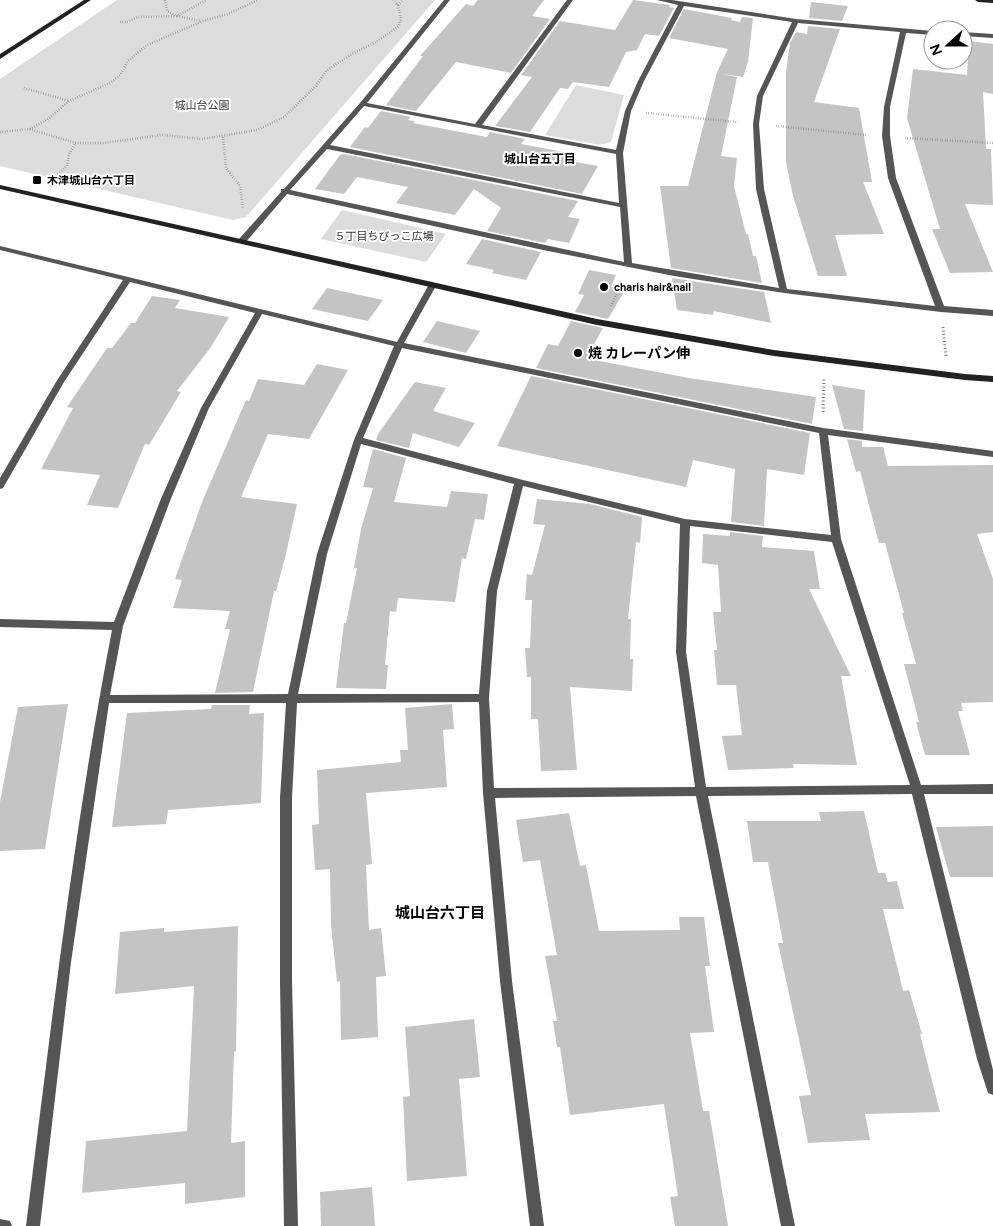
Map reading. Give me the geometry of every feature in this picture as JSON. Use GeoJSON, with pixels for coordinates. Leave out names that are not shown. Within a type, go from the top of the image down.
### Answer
{"type":"FeatureCollection","features":[{"type":"Feature","properties":{"kind":"street"},"geometry":{"type":"LineString","coordinates":[[0,57],[88,0]]}},
{"type":"Feature","properties":{"kind":"street"},"geometry":{"type":"LineString","coordinates":[[242,241],[362,104],[447,0]]}},
{"type":"Feature","properties":{"kind":"street"},"geometry":{"type":"LineString","coordinates":[[477,126],[570,0]]}},
{"type":"Feature","properties":{"kind":"street"},"geometry":{"type":"LineString","coordinates":[[660,0],[796,21],[923,32]]}},
{"type":"Feature","properties":{"kind":"street"},"geometry":{"type":"LineString","coordinates":[[978,0],[993,1]]}},
{"type":"Feature","properties":{"kind":"street"},"geometry":{"type":"LineString","coordinates":[[628,265],[619,153],[628,112],[641,81],[682,4]]}},
{"type":"Feature","properties":{"kind":"street"},"geometry":{"type":"LineString","coordinates":[[784,291],[760,189],[756,124],[760,96],[796,21]]}},
{"type":"Feature","properties":{"kind":"street"},"geometry":{"type":"LineString","coordinates":[[903,31],[887,107],[886,136],[892,178],[941,310]]}},
{"type":"Feature","properties":{"kind":"street"},"geometry":{"type":"LineString","coordinates":[[973,35],[993,36]]}},
{"type":"Feature","properties":{"kind":"street"},"geometry":{"type":"LineString","coordinates":[[362,104],[619,153]]}},
{"type":"Feature","properties":{"kind":"street"},"geometry":{"type":"LineString","coordinates":[[325,146],[624,206]]}},
{"type":"Feature","properties":{"kind":"street"},"geometry":{"type":"LineString","coordinates":[[0,187],[597,322],[774,353],[993,379]]}},
{"type":"Feature","properties":{"kind":"street"},"geometry":{"type":"LineString","coordinates":[[284,191],[628,265],[784,291],[941,310],[993,313]]}},
{"type":"Feature","properties":{"kind":"street"},"geometry":{"type":"LineString","coordinates":[[1,250],[399,345],[823,431],[993,454]]}},
{"type":"Feature","properties":{"kind":"street"},"geometry":{"type":"LineString","coordinates":[[0,486],[60,382],[128,279]]}},
{"type":"Feature","properties":{"kind":"street"},"geometry":{"type":"LineString","coordinates":[[291,1226],[286,981],[286,798],[292,699],[322,554],[358,440],[399,345],[432,286]]}},
{"type":"Feature","properties":{"kind":"street"},"geometry":{"type":"LineString","coordinates":[[33,1226],[65,962],[104,699],[118,626],[165,501],[206,408],[260,311]]}},
{"type":"Feature","properties":{"kind":"street"},"geometry":{"type":"LineString","coordinates":[[823,431],[836,539],[917,790],[983,1060],[993,1089]]}},
{"type":"Feature","properties":{"kind":"street"},"geometry":{"type":"LineString","coordinates":[[358,440],[519,482],[685,522],[836,539]]}},
{"type":"Feature","properties":{"kind":"street"},"geometry":{"type":"LineString","coordinates":[[519,482],[492,591],[484,698],[489,793],[506,982],[537,1226]]}},
{"type":"Feature","properties":{"kind":"street"},"geometry":{"type":"LineString","coordinates":[[685,522],[681,652],[701,791],[788,1226]]}},
{"type":"Feature","properties":{"kind":"street"},"geometry":{"type":"LineString","coordinates":[[0,623],[118,626]]}},
{"type":"Feature","properties":{"kind":"street"},"geometry":{"type":"LineString","coordinates":[[104,699],[484,698]]}},
{"type":"Feature","properties":{"kind":"street"},"geometry":{"type":"LineString","coordinates":[[489,793],[993,789]]}},
{"type":"Feature","properties":{"kind":"street"},"geometry":{"type":"LineString","coordinates":[[0,1226],[5,1226]]}},
{"type":"Feature","properties":{"kind":"path"},"geometry":{"type":"LineString","coordinates":[[165,0],[167,11],[177,16]]}},
{"type":"Feature","properties":{"kind":"path"},"geometry":{"type":"LineString","coordinates":[[177,16],[206,0]]}},
{"type":"Feature","properties":{"kind":"path"},"geometry":{"type":"LineString","coordinates":[[0,132],[29,129],[48,119],[70,101],[110,83],[120,74],[128,61],[147,45],[203,21],[228,14],[258,0]]}},
{"type":"Feature","properties":{"kind":"path"},"geometry":{"type":"LineString","coordinates":[[29,129],[76,143],[103,143],[162,135],[202,139],[223,137],[264,128],[284,117],[316,86],[326,71],[352,54],[376,42],[399,26],[401,20],[398,4],[393,0]]}},
{"type":"Feature","properties":{"kind":"path"},"geometry":{"type":"LineString","coordinates":[[398,4],[403,0]]}},
{"type":"Feature","properties":{"kind":"path"},"geometry":{"type":"LineString","coordinates":[[120,22],[128,22],[137,17],[177,16],[203,21]]}},
{"type":"Feature","properties":{"kind":"path"},"geometry":{"type":"LineString","coordinates":[[24,88],[70,101]]}},
{"type":"Feature","properties":{"kind":"path"},"geometry":{"type":"LineString","coordinates":[[628,112],[886,136],[993,143]]}},
{"type":"Feature","properties":{"kind":"path"},"geometry":{"type":"LineString","coordinates":[[223,137],[226,168],[240,186],[244,208],[237,213]]}},
{"type":"Feature","properties":{"kind":"path"},"geometry":{"type":"LineString","coordinates":[[50,181],[67,166],[69,154],[76,143]]}},
{"type":"Feature","properties":{"kind":"path"},"geometry":{"type":"LineString","coordinates":[[610,309],[628,265]]}},
{"type":"Feature","properties":{"kind":"path"},"geometry":{"type":"LineString","coordinates":[[941,310],[947,359]]}},
{"type":"Feature","properties":{"kind":"path"},"geometry":{"type":"LineString","coordinates":[[823,431],[824,375]]}},
{"type":"Feature","properties":{"kind":"green space","name":"城山台公園"},"geometry":{"type":"Polygon","coordinates":[[[117,0],[435,0],[246,217],[233,220],[0,166],[0,79],[117,0]]]}},
{"type":"Feature","properties":{"kind":"green space"},"geometry":{"type":"Polygon","coordinates":[[[576,85],[624,95],[611,142],[600,145],[545,135],[576,85]]]}},
{"type":"Feature","properties":{"kind":"green space","name":"５丁目ちびっこ広場"},"geometry":{"type":"Polygon","coordinates":[[[342,210],[446,234],[426,262],[321,239],[342,210]]]}},
{"type":"Feature","properties":{"kind":"building"},"geometry":{"type":"Polygon","coordinates":[[[478,0],[544,0],[532,16],[550,19],[511,73],[456,62],[416,111],[386,105],[423,56],[420,56],[466,4],[473,6],[478,0]]]}},
{"type":"Feature","properties":{"kind":"building"},"geometry":{"type":"Polygon","coordinates":[[[633,0],[670,5],[669,7],[674,8],[659,36],[645,34],[637,50],[626,52],[609,87],[573,82],[568,89],[560,88],[530,132],[495,126],[532,77],[521,75],[560,21],[615,30],[633,0]]]}},
{"type":"Feature","properties":{"kind":"building"},"geometry":{"type":"Polygon","coordinates":[[[811,2],[848,6],[842,21],[809,18],[811,2]]]}},
{"type":"Feature","properties":{"kind":"building"},"geometry":{"type":"Polygon","coordinates":[[[684,9],[732,18],[731,20],[740,22],[742,17],[753,18],[748,62],[743,77],[722,74],[737,77],[721,156],[737,158],[734,186],[746,234],[748,234],[753,256],[756,256],[762,283],[671,268],[660,186],[688,186],[717,72],[728,49],[669,38],[684,9]]]}},
{"type":"Feature","properties":{"kind":"building"},"geometry":{"type":"Polygon","coordinates":[[[808,26],[840,29],[814,102],[859,108],[872,182],[863,182],[884,234],[835,235],[847,276],[818,276],[793,196],[786,162],[786,73],[790,43],[796,32],[807,34],[808,26]]]}},
{"type":"Feature","properties":{"kind":"building"},"geometry":{"type":"Polygon","coordinates":[[[973,42],[993,44],[993,94],[983,92],[986,149],[991,149],[993,205],[965,204],[993,272],[950,273],[932,229],[940,229],[907,118],[913,69],[967,75],[967,70],[973,70],[973,42]]]}},
{"type":"Feature","properties":{"kind":"building"},"geometry":{"type":"Polygon","coordinates":[[[381,111],[411,117],[408,120],[415,121],[413,123],[487,137],[490,132],[525,139],[521,144],[569,153],[565,160],[598,166],[582,194],[350,147],[365,127],[368,128],[381,111]]]}},
{"type":"Feature","properties":{"kind":"building"},"geometry":{"type":"Polygon","coordinates":[[[344,154],[578,201],[568,217],[580,219],[569,243],[548,239],[545,243],[487,231],[501,208],[474,189],[455,215],[396,203],[408,187],[357,177],[344,194],[315,189],[340,155],[344,154]]]}},
{"type":"Feature","properties":{"kind":"building"},"geometry":{"type":"Polygon","coordinates":[[[482,239],[541,252],[526,280],[492,273],[494,270],[466,264],[482,239]]]}},
{"type":"Feature","properties":{"kind":"building"},"geometry":{"type":"Polygon","coordinates":[[[589,270],[616,275],[611,287],[625,290],[608,319],[575,312],[584,295],[578,294],[589,270]]]}},
{"type":"Feature","properties":{"kind":"building"},"geometry":{"type":"Polygon","coordinates":[[[672,278],[764,292],[771,323],[714,311],[713,315],[677,310],[672,278]]]}},
{"type":"Feature","properties":{"kind":"building"},"geometry":{"type":"Polygon","coordinates":[[[327,288],[383,300],[368,321],[312,309],[327,288]]]}},
{"type":"Feature","properties":{"kind":"building"},"geometry":{"type":"Polygon","coordinates":[[[152,296],[180,300],[175,308],[229,317],[211,347],[177,391],[181,392],[149,445],[145,444],[118,508],[87,505],[100,475],[41,469],[73,408],[67,407],[107,348],[112,348],[131,323],[135,323],[152,296]]]}},
{"type":"Feature","properties":{"kind":"building"},"geometry":{"type":"Polygon","coordinates":[[[437,321],[480,331],[466,353],[423,342],[437,321]]]}},
{"type":"Feature","properties":{"kind":"building"},"geometry":{"type":"Polygon","coordinates":[[[571,321],[603,328],[589,353],[597,355],[594,360],[689,378],[816,397],[812,424],[536,368],[548,344],[558,346],[571,321]]]}},
{"type":"Feature","properties":{"kind":"building"},"geometry":{"type":"Polygon","coordinates":[[[317,364],[348,370],[309,439],[268,434],[241,497],[297,504],[286,554],[276,591],[274,591],[253,692],[215,693],[230,629],[225,629],[230,611],[173,608],[182,580],[175,579],[202,502],[246,400],[249,401],[258,379],[304,385],[317,364]]]}},
{"type":"Feature","properties":{"kind":"building"},"geometry":{"type":"Polygon","coordinates":[[[531,376],[810,433],[804,475],[767,469],[764,526],[731,522],[735,469],[693,460],[686,487],[497,446],[531,376]]]}},
{"type":"Feature","properties":{"kind":"building"},"geometry":{"type":"Polygon","coordinates":[[[415,382],[446,388],[433,411],[475,423],[459,447],[413,433],[409,448],[376,440],[378,434],[415,382]]]}},
{"type":"Feature","properties":{"kind":"building"},"geometry":{"type":"Polygon","coordinates":[[[832,385],[865,390],[863,431],[844,429],[832,385]]]}},
{"type":"Feature","properties":{"kind":"building"},"geometry":{"type":"Polygon","coordinates":[[[847,439],[862,441],[862,447],[883,447],[888,466],[993,465],[993,532],[977,534],[993,579],[993,702],[961,703],[963,711],[958,711],[970,755],[925,755],[916,722],[919,722],[904,664],[916,664],[902,613],[904,613],[885,543],[879,543],[860,471],[856,472],[847,439]]]}},
{"type":"Feature","properties":{"kind":"building"},"geometry":{"type":"Polygon","coordinates":[[[373,449],[406,458],[394,502],[447,507],[451,491],[488,494],[484,520],[475,519],[466,559],[462,558],[455,602],[398,598],[396,612],[390,611],[385,665],[388,665],[386,689],[336,688],[344,623],[346,623],[357,568],[354,568],[361,529],[373,488],[363,487],[373,449]]]}},
{"type":"Feature","properties":{"kind":"building"},"geometry":{"type":"Polygon","coordinates":[[[537,499],[590,504],[642,517],[640,543],[636,542],[628,619],[631,619],[630,659],[633,659],[632,691],[570,687],[577,770],[541,771],[538,719],[531,719],[531,677],[527,677],[525,648],[530,648],[532,600],[525,600],[527,574],[532,575],[545,525],[533,524],[537,499]]]}},
{"type":"Feature","properties":{"kind":"building"},"geometry":{"type":"Polygon","coordinates":[[[730,532],[763,536],[762,547],[814,551],[820,589],[809,589],[851,676],[841,676],[857,765],[793,764],[794,768],[728,770],[722,736],[742,735],[736,685],[717,685],[714,650],[717,650],[713,612],[721,612],[718,565],[702,563],[703,534],[730,536],[730,532]]]}},
{"type":"Feature","properties":{"kind":"building"},"geometry":{"type":"Polygon","coordinates":[[[68,704],[45,849],[0,851],[0,802],[18,707],[68,704]]]}},
{"type":"Feature","properties":{"kind":"building"},"geometry":{"type":"Polygon","coordinates":[[[452,704],[454,729],[443,730],[447,787],[366,793],[372,864],[366,865],[369,930],[381,928],[386,976],[376,977],[378,1037],[341,1040],[340,981],[337,982],[331,925],[330,869],[315,870],[312,825],[319,824],[317,770],[401,762],[400,750],[408,750],[405,708],[452,704]]]}},
{"type":"Feature","properties":{"kind":"building"},"geometry":{"type":"Polygon","coordinates":[[[212,705],[250,705],[249,714],[264,713],[261,803],[168,810],[166,824],[112,827],[127,713],[211,709],[212,705]]]}},
{"type":"Feature","properties":{"kind":"building"},"geometry":{"type":"Polygon","coordinates":[[[864,811],[878,873],[885,873],[888,882],[897,881],[904,909],[883,909],[903,991],[909,990],[922,1034],[920,1034],[940,1112],[865,1114],[870,1140],[808,1143],[799,1096],[811,1095],[778,943],[783,943],[768,862],[753,862],[747,821],[821,821],[819,812],[864,811]]]}},
{"type":"Feature","properties":{"kind":"building"},"geometry":{"type":"Polygon","coordinates":[[[569,813],[580,866],[586,865],[599,931],[680,930],[679,917],[704,917],[710,966],[705,966],[714,1032],[690,1033],[703,1111],[709,1111],[728,1226],[675,1226],[670,1197],[678,1196],[664,1104],[570,1115],[560,1047],[557,1047],[553,1021],[557,1021],[545,956],[557,955],[540,860],[523,862],[516,820],[569,813]]]}},
{"type":"Feature","properties":{"kind":"building"},"geometry":{"type":"Polygon","coordinates":[[[993,826],[993,877],[950,877],[936,827],[993,826]]]}},
{"type":"Feature","properties":{"kind":"building"},"geometry":{"type":"Polygon","coordinates":[[[238,926],[236,1051],[234,1052],[231,1143],[245,1141],[245,1197],[185,1204],[185,1183],[82,1193],[86,1141],[187,1131],[194,986],[115,994],[120,932],[164,928],[164,932],[238,926]]]}},
{"type":"Feature","properties":{"kind":"building"},"geometry":{"type":"Polygon","coordinates":[[[474,1019],[480,1077],[459,1079],[467,1176],[407,1181],[403,1097],[410,1096],[405,1027],[474,1019]]]}},
{"type":"Feature","properties":{"kind":"building"},"geometry":{"type":"Polygon","coordinates":[[[372,1187],[375,1226],[321,1226],[320,1192],[372,1187]]]}},
{"type":"Feature","properties":{"kind":"place","name":"木津城山台六丁目"},"geometry":{"type":"Point","coordinates":[37,180]}},
{"type":"Feature","properties":{"kind":"place","name":"charis hair&nail"},"geometry":{"type":"Point","coordinates":[604,287]}},
{"type":"Feature","properties":{"kind":"place","name":"焼 カレーパン伸"},"geometry":{"type":"Point","coordinates":[578,353]}},
{"type":"Feature","properties":{"kind":"district","name":"城山台五丁目"},"geometry":{"type":"Point","coordinates":[540,159]}},
{"type":"Feature","properties":{"kind":"district","name":"城山台六丁目"},"geometry":{"type":"Point","coordinates":[440,913]}}]}
